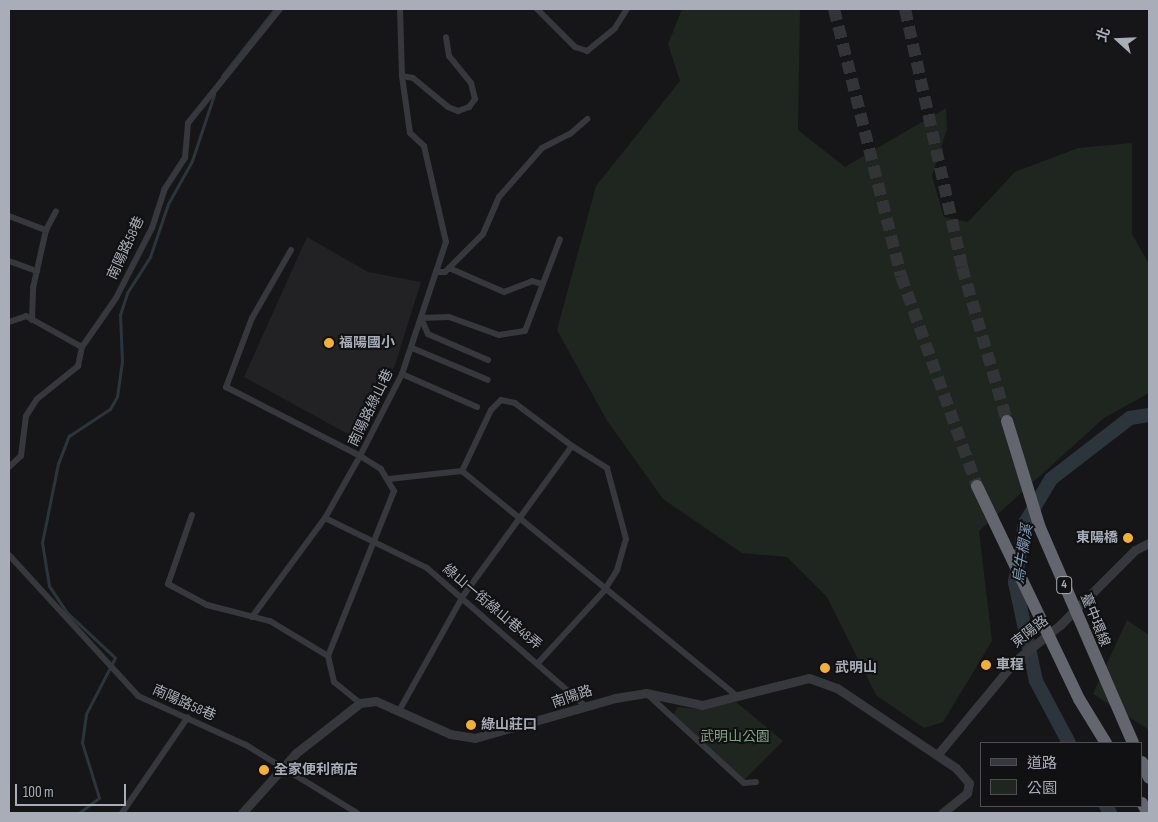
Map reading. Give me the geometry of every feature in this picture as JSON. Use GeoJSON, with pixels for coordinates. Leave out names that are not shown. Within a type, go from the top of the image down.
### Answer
{"type":"FeatureCollection","features":[{"type":"Feature","properties":{"kind":"highway","name":"臺中環線"},"geometry":{"type":"LineString","coordinates":[[1007,421],[1040,528],[1133,742]]}},
{"type":"Feature","properties":{"kind":"highway"},"geometry":{"type":"LineString","coordinates":[[977,486],[1079,699],[1105,742]]}},
{"type":"Feature","properties":{"kind":"highway"},"geometry":{"type":"LineString","coordinates":[[1143,764],[1149,778]]}},
{"type":"Feature","properties":{"kind":"street","name":"南陽路58巷"},"geometry":{"type":"LineString","coordinates":[[9,467],[16,463],[26,441],[26,416],[58,379],[78,366],[82,347],[113,304],[152,228],[164,190],[182,164],[188,122],[280,9]]}},
{"type":"Feature","properties":{"kind":"street","name":"南陽路綠山巷"},"geometry":{"type":"LineString","coordinates":[[389,479],[360,456],[402,374],[446,242],[424,146],[410,133],[402,76],[400,9]]}},
{"type":"Feature","properties":{"kind":"street"},"geometry":{"type":"LineString","coordinates":[[537,9],[575,47],[587,51],[615,28],[627,9]]}},
{"type":"Feature","properties":{"kind":"street"},"geometry":{"type":"LineString","coordinates":[[402,76],[413,78],[448,108],[458,111],[469,107],[475,99],[471,83],[449,56],[446,37]]}},
{"type":"Feature","properties":{"kind":"street"},"geometry":{"type":"LineString","coordinates":[[436,272],[449,268],[483,234],[498,197],[542,148],[570,134],[587,119]]}},
{"type":"Feature","properties":{"kind":"street"},"geometry":{"type":"LineString","coordinates":[[32,320],[37,271],[46,230],[56,211]]}},
{"type":"Feature","properties":{"kind":"street"},"geometry":{"type":"LineString","coordinates":[[9,216],[46,230]]}},
{"type":"Feature","properties":{"kind":"street"},"geometry":{"type":"LineString","coordinates":[[488,360],[428,334],[421,318],[449,318],[499,335],[525,331],[560,239]]}},
{"type":"Feature","properties":{"kind":"street"},"geometry":{"type":"LineString","coordinates":[[252,617],[325,518],[360,456],[226,387],[252,318],[291,250]]}},
{"type":"Feature","properties":{"kind":"street"},"geometry":{"type":"LineString","coordinates":[[9,261],[37,271]]}},
{"type":"Feature","properties":{"kind":"street"},"geometry":{"type":"LineString","coordinates":[[449,268],[504,292],[532,281],[542,284]]}},
{"type":"Feature","properties":{"kind":"street"},"geometry":{"type":"LineString","coordinates":[[9,322],[17,317],[32,320],[82,347]]}},
{"type":"Feature","properties":{"kind":"street"},"geometry":{"type":"LineString","coordinates":[[412,348],[488,380]]}},
{"type":"Feature","properties":{"kind":"street"},"geometry":{"type":"LineString","coordinates":[[402,374],[476,407]]}},
{"type":"Feature","properties":{"kind":"street"},"geometry":{"type":"LineString","coordinates":[[462,471],[492,410],[501,400],[515,403],[572,446],[607,468],[626,539],[616,570],[604,591],[538,663]]}},
{"type":"Feature","properties":{"kind":"street"},"geometry":{"type":"LineString","coordinates":[[398,711],[463,596],[572,446]]}},
{"type":"Feature","properties":{"kind":"street"},"geometry":{"type":"LineString","coordinates":[[242,813],[284,766],[360,703],[334,682],[328,656],[394,491],[389,479],[462,471],[604,591],[738,696]]}},
{"type":"Feature","properties":{"kind":"street"},"geometry":{"type":"LineString","coordinates":[[192,515],[168,584],[208,605],[270,621],[328,656]]}},
{"type":"Feature","properties":{"kind":"street","name":"綠山一街綠山巷48弄"},"geometry":{"type":"LineString","coordinates":[[325,518],[427,568],[463,596],[584,705]]}},
{"type":"Feature","properties":{"kind":"street","name":"東陽路"},"geometry":{"type":"LineString","coordinates":[[938,754],[1005,672],[1134,550],[1149,543]]}},
{"type":"Feature","properties":{"kind":"street","name":"南陽路58巷"},"geometry":{"type":"LineString","coordinates":[[9,555],[138,696],[188,717],[284,766],[357,813]]}},
{"type":"Feature","properties":{"kind":"street","name":"南陽路"},"geometry":{"type":"LineString","coordinates":[[360,703],[376,701],[450,734],[474,738],[550,719],[584,705],[646,693],[702,705],[795,679],[821,681],[938,754],[966,778],[967,793],[942,813]]}},
{"type":"Feature","properties":{"kind":"street"},"geometry":{"type":"LineString","coordinates":[[646,693],[744,783],[756,782]]}},
{"type":"Feature","properties":{"kind":"street"},"geometry":{"type":"LineString","coordinates":[[122,813],[188,717]]}},
{"type":"Feature","properties":{"kind":"shaded area","name":"福陽國小"},"geometry":{"type":"Polygon","coordinates":[[[307,237],[368,272],[421,282],[395,365],[357,439],[244,377],[307,237]]]}},
{"type":"Feature","properties":{"kind":"green space"},"geometry":{"type":"Polygon","coordinates":[[[682,9],[800,9],[798,130],[845,167],[946,108],[947,129],[932,176],[944,217],[968,222],[1015,172],[1078,148],[1132,143],[1132,234],[1149,264],[1149,393],[1104,418],[979,531],[992,641],[943,722],[924,728],[876,695],[827,597],[787,557],[742,553],[663,499],[606,419],[557,330],[596,186],[680,81],[668,44],[682,9]]]}},
{"type":"Feature","properties":{"kind":"green space"},"geometry":{"type":"Polygon","coordinates":[[[1127,620],[1149,635],[1149,730],[1093,694],[1127,620]]]}},
{"type":"Feature","properties":{"kind":"green space","name":"武明山公園"},"geometry":{"type":"Polygon","coordinates":[[[736,702],[783,741],[744,780],[671,718],[678,707],[696,709],[736,702]]]}},
{"type":"Feature","properties":{"kind":"waterway"},"geometry":{"type":"LineString","coordinates":[[222,76],[275,9]]}},
{"type":"Feature","properties":{"kind":"waterway"},"geometry":{"type":"LineString","coordinates":[[79,813],[99,798],[82,743],[86,714],[115,658],[67,613],[49,586],[42,543],[58,464],[69,436],[110,409],[117,397],[122,362],[120,315],[127,293],[150,257],[168,204],[192,161],[214,95]]}},
{"type":"Feature","properties":{"kind":"waterway","name":"烏牛欄溪"},"geometry":{"type":"LineString","coordinates":[[1068,742],[1036,681],[1015,582],[1025,523],[1051,479],[1130,418],[1149,415]]}},
{"type":"Feature","properties":{"kind":"waterway","name":"烏牛欄溪"},"geometry":{"type":"LineString","coordinates":[[1107,807],[1110,813]]}},
{"type":"Feature","properties":{"kind":"tunnel"},"geometry":{"type":"LineString","coordinates":[[834,9],[901,276],[977,486]]}},
{"type":"Feature","properties":{"kind":"tunnel"},"geometry":{"type":"LineString","coordinates":[[905,9],[962,267],[1007,421]]}},
{"type":"Feature","properties":{"kind":"place","name":"福陽國小"},"geometry":{"type":"Point","coordinates":[329,343]}},
{"type":"Feature","properties":{"kind":"place","name":"東陽橋"},"geometry":{"type":"Point","coordinates":[1128,538]}},
{"type":"Feature","properties":{"kind":"place","name":"車程"},"geometry":{"type":"Point","coordinates":[986,665]}},
{"type":"Feature","properties":{"kind":"place","name":"武明山"},"geometry":{"type":"Point","coordinates":[825,668]}},
{"type":"Feature","properties":{"kind":"place","name":"綠山莊口"},"geometry":{"type":"Point","coordinates":[471,725]}},
{"type":"Feature","properties":{"kind":"place","name":"全家便利商店"},"geometry":{"type":"Point","coordinates":[264,770]}}]}
